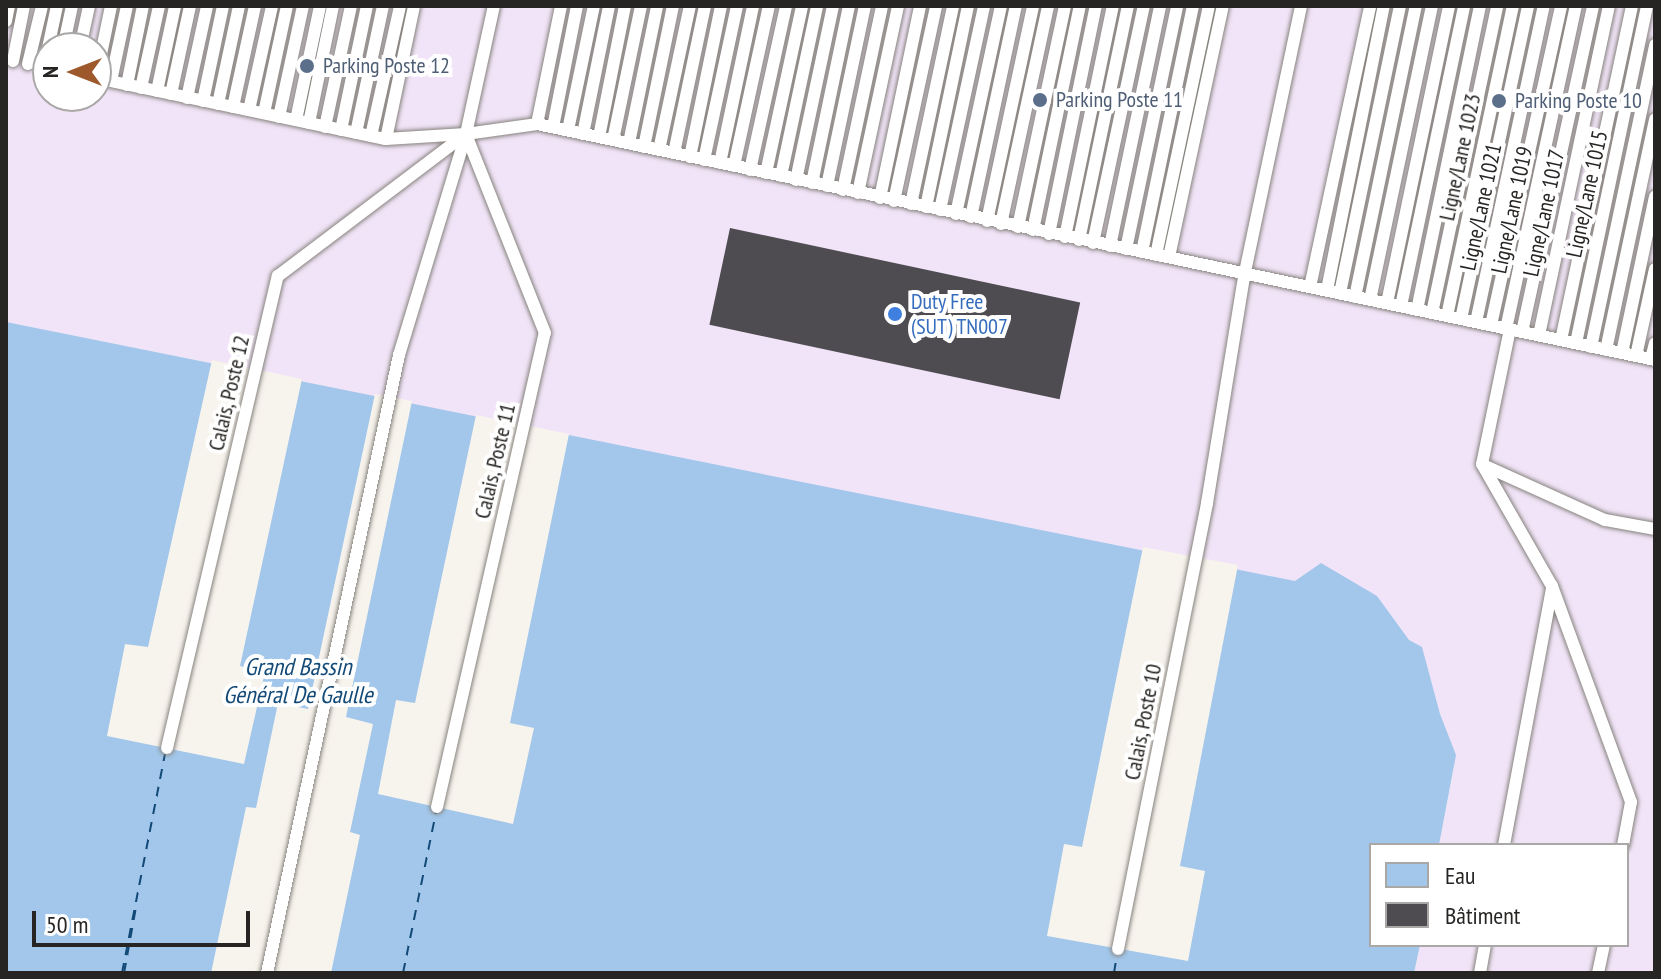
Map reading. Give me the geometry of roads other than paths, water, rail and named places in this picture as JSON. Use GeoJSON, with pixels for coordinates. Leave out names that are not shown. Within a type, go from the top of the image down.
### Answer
{"type":"FeatureCollection","features":[{"type":"Feature","properties":{"kind":"lane"},"geometry":{"type":"LineString","coordinates":[[6,21],[9,6]]}},
{"type":"Feature","properties":{"kind":"lane"},"geometry":{"type":"LineString","coordinates":[[24,6],[9,60],[32,65]]}},
{"type":"Feature","properties":{"kind":"lane"},"geometry":{"type":"LineString","coordinates":[[28,64],[42,6]]}},
{"type":"Feature","properties":{"kind":"lane"},"geometry":{"type":"LineString","coordinates":[[52,32],[57,6]]}},
{"type":"Feature","properties":{"kind":"lane"},"geometry":{"type":"LineString","coordinates":[[66,32],[72,6]]}},
{"type":"Feature","properties":{"kind":"lane"},"geometry":{"type":"LineString","coordinates":[[83,32],[89,6]]}},
{"type":"Feature","properties":{"kind":"lane"},"geometry":{"type":"LineString","coordinates":[[106,32],[111,6]]}},
{"type":"Feature","properties":{"kind":"lane"},"geometry":{"type":"LineString","coordinates":[[112,76],[127,6]]}},
{"type":"Feature","properties":{"kind":"lane"},"geometry":{"type":"LineString","coordinates":[[127,85],[143,6]]}},
{"type":"Feature","properties":{"kind":"lane"},"geometry":{"type":"LineString","coordinates":[[141,88],[159,6]]}},
{"type":"Feature","properties":{"kind":"lane"},"geometry":{"type":"LineString","coordinates":[[157,91],[175,6]]}},
{"type":"Feature","properties":{"kind":"lane"},"geometry":{"type":"LineString","coordinates":[[171,94],[190,6]]}},
{"type":"Feature","properties":{"kind":"lane"},"geometry":{"type":"LineString","coordinates":[[187,98],[207,6]]}},
{"type":"Feature","properties":{"kind":"lane"},"geometry":{"type":"LineString","coordinates":[[203,101],[223,6]]}},
{"type":"Feature","properties":{"kind":"lane"},"geometry":{"type":"LineString","coordinates":[[218,104],[239,6]]}},
{"type":"Feature","properties":{"kind":"lane"},"geometry":{"type":"LineString","coordinates":[[233,107],[255,6]]}},
{"type":"Feature","properties":{"kind":"lane"},"geometry":{"type":"LineString","coordinates":[[249,110],[272,6]]}},
{"type":"Feature","properties":{"kind":"lane"},"geometry":{"type":"LineString","coordinates":[[264,113],[287,6]]}},
{"type":"Feature","properties":{"kind":"lane"},"geometry":{"type":"LineString","coordinates":[[279,117],[303,6]]}},
{"type":"Feature","properties":{"kind":"lane"},"geometry":{"type":"LineString","coordinates":[[302,122],[320,6]]}},
{"type":"Feature","properties":{"kind":"lane"},"geometry":{"type":"LineString","coordinates":[[302,122],[333,6]]}},
{"type":"Feature","properties":{"kind":"lane"},"geometry":{"type":"LineString","coordinates":[[325,127],[351,6]]}},
{"type":"Feature","properties":{"kind":"lane"},"geometry":{"type":"LineString","coordinates":[[341,130],[367,6]]}},
{"type":"Feature","properties":{"kind":"lane"},"geometry":{"type":"LineString","coordinates":[[356,133],[383,6]]}},
{"type":"Feature","properties":{"kind":"lane"},"geometry":{"type":"LineString","coordinates":[[371,136],[400,6]]}},
{"type":"Feature","properties":{"kind":"lane"},"geometry":{"type":"LineString","coordinates":[[386,139],[414,6]]}},
{"type":"Feature","properties":{"kind":"lane"},"geometry":{"type":"LineString","coordinates":[[267,973],[399,355],[466,134],[494,6]]}},
{"type":"Feature","properties":{"kind":"lane"},"geometry":{"type":"LineString","coordinates":[[537,124],[561,6]]}},
{"type":"Feature","properties":{"kind":"lane"},"geometry":{"type":"LineString","coordinates":[[553,127],[577,6]]}},
{"type":"Feature","properties":{"kind":"lane"},"geometry":{"type":"LineString","coordinates":[[568,130],[594,6]]}},
{"type":"Feature","properties":{"kind":"lane"},"geometry":{"type":"LineString","coordinates":[[583,134],[609,6]]}},
{"type":"Feature","properties":{"kind":"lane"},"geometry":{"type":"LineString","coordinates":[[599,137],[625,6]]}},
{"type":"Feature","properties":{"kind":"lane"},"geometry":{"type":"LineString","coordinates":[[613,140],[641,6]]}},
{"type":"Feature","properties":{"kind":"lane"},"geometry":{"type":"LineString","coordinates":[[629,143],[657,6]]}},
{"type":"Feature","properties":{"kind":"lane"},"geometry":{"type":"LineString","coordinates":[[644,147],[673,6]]}},
{"type":"Feature","properties":{"kind":"lane"},"geometry":{"type":"LineString","coordinates":[[659,150],[690,6]]}},
{"type":"Feature","properties":{"kind":"lane"},"geometry":{"type":"LineString","coordinates":[[674,153],[705,6]]}},
{"type":"Feature","properties":{"kind":"lane"},"geometry":{"type":"LineString","coordinates":[[690,157],[721,6]]}},
{"type":"Feature","properties":{"kind":"lane"},"geometry":{"type":"LineString","coordinates":[[704,160],[737,6]]}},
{"type":"Feature","properties":{"kind":"lane"},"geometry":{"type":"LineString","coordinates":[[720,163],[753,6]]}},
{"type":"Feature","properties":{"kind":"lane"},"geometry":{"type":"LineString","coordinates":[[734,166],[769,6]]}},
{"type":"Feature","properties":{"kind":"lane"},"geometry":{"type":"LineString","coordinates":[[750,170],[786,6]]}},
{"type":"Feature","properties":{"kind":"lane"},"geometry":{"type":"LineString","coordinates":[[766,173],[802,6]]}},
{"type":"Feature","properties":{"kind":"lane"},"geometry":{"type":"LineString","coordinates":[[781,176],[817,6]]}},
{"type":"Feature","properties":{"kind":"lane"},"geometry":{"type":"LineString","coordinates":[[796,180],[833,6]]}},
{"type":"Feature","properties":{"kind":"lane"},"geometry":{"type":"LineString","coordinates":[[812,183],[849,6]]}},
{"type":"Feature","properties":{"kind":"lane"},"geometry":{"type":"LineString","coordinates":[[827,186],[865,6]]}},
{"type":"Feature","properties":{"kind":"lane"},"geometry":{"type":"LineString","coordinates":[[843,190],[882,6]]}},
{"type":"Feature","properties":{"kind":"lane"},"geometry":{"type":"LineString","coordinates":[[858,193],[898,6]]}},
{"type":"Feature","properties":{"kind":"lane"},"geometry":{"type":"LineString","coordinates":[[880,198],[920,6]]}},
{"type":"Feature","properties":{"kind":"lane"},"geometry":{"type":"LineString","coordinates":[[894,201],[936,6]]}},
{"type":"Feature","properties":{"kind":"lane"},"geometry":{"type":"LineString","coordinates":[[911,204],[953,6]]}},
{"type":"Feature","properties":{"kind":"lane"},"geometry":{"type":"LineString","coordinates":[[926,207],[968,6]]}},
{"type":"Feature","properties":{"kind":"lane"},"geometry":{"type":"LineString","coordinates":[[940,210],[984,6]]}},
{"type":"Feature","properties":{"kind":"lane"},"geometry":{"type":"LineString","coordinates":[[956,214],[1001,6]]}},
{"type":"Feature","properties":{"kind":"lane"},"geometry":{"type":"LineString","coordinates":[[971,217],[1016,6]]}},
{"type":"Feature","properties":{"kind":"lane"},"geometry":{"type":"LineString","coordinates":[[987,221],[1033,6]]}},
{"type":"Feature","properties":{"kind":"lane"},"geometry":{"type":"LineString","coordinates":[[1001,224],[1048,6]]}},
{"type":"Feature","properties":{"kind":"lane"},"geometry":{"type":"LineString","coordinates":[[1018,227],[1065,6]]}},
{"type":"Feature","properties":{"kind":"lane"},"geometry":{"type":"LineString","coordinates":[[1033,230],[1080,6]]}},
{"type":"Feature","properties":{"kind":"lane"},"geometry":{"type":"LineString","coordinates":[[1049,234],[1096,6]]}},
{"type":"Feature","properties":{"kind":"lane"},"geometry":{"type":"LineString","coordinates":[[1065,237],[1113,6]]}},
{"type":"Feature","properties":{"kind":"lane"},"geometry":{"type":"LineString","coordinates":[[1079,240],[1128,6]]}},
{"type":"Feature","properties":{"kind":"lane"},"geometry":{"type":"LineString","coordinates":[[1093,243],[1144,6]]}},
{"type":"Feature","properties":{"kind":"lane"},"geometry":{"type":"LineString","coordinates":[[1110,246],[1160,6]]}},
{"type":"Feature","properties":{"kind":"lane"},"geometry":{"type":"LineString","coordinates":[[1126,249],[1177,6]]}},
{"type":"Feature","properties":{"kind":"lane"},"geometry":{"type":"LineString","coordinates":[[1142,252],[1193,6]]}},
{"type":"Feature","properties":{"kind":"lane"},"geometry":{"type":"LineString","coordinates":[[1162,256],[1209,6]]}},
{"type":"Feature","properties":{"kind":"lane"},"geometry":{"type":"LineString","coordinates":[[1162,256],[1223,6]]}},
{"type":"Feature","properties":{"kind":"lane","name":"Calais, Poste 10"},"geometry":{"type":"LineString","coordinates":[[1118,949],[1207,503],[1245,272],[1301,6]]}},
{"type":"Feature","properties":{"kind":"lane"},"geometry":{"type":"LineString","coordinates":[[1310,287],[1370,6]]}},
{"type":"Feature","properties":{"kind":"lane"},"geometry":{"type":"LineString","coordinates":[[1334,292],[1384,6]]}},
{"type":"Feature","properties":{"kind":"lane"},"geometry":{"type":"LineString","coordinates":[[1334,292],[1400,6]]}},
{"type":"Feature","properties":{"kind":"lane"},"geometry":{"type":"LineString","coordinates":[[1355,297],[1416,6]]}},
{"type":"Feature","properties":{"kind":"lane"},"geometry":{"type":"LineString","coordinates":[[1370,300],[1432,6]]}},
{"type":"Feature","properties":{"kind":"lane"},"geometry":{"type":"LineString","coordinates":[[1387,303],[1449,6]]}},
{"type":"Feature","properties":{"kind":"lane"},"geometry":{"type":"LineString","coordinates":[[1401,306],[1464,6]]}},
{"type":"Feature","properties":{"kind":"lane"},"geometry":{"type":"LineString","coordinates":[[1417,310],[1480,6]]}},
{"type":"Feature","properties":{"kind":"lane"},"geometry":{"type":"LineString","coordinates":[[1432,313],[1497,6]]}},
{"type":"Feature","properties":{"kind":"lane","name":"Ligne/Lane 1023"},"geometry":{"type":"LineString","coordinates":[[1447,316],[1513,6]]}},
{"type":"Feature","properties":{"kind":"lane"},"geometry":{"type":"LineString","coordinates":[[1461,319],[1528,6]]}},
{"type":"Feature","properties":{"kind":"lane","name":"Ligne/Lane 1021"},"geometry":{"type":"LineString","coordinates":[[1476,322],[1544,6]]}},
{"type":"Feature","properties":{"kind":"lane"},"geometry":{"type":"LineString","coordinates":[[1491,325],[1561,6]]}},
{"type":"Feature","properties":{"kind":"lane","name":"Ligne/Lane 1019"},"geometry":{"type":"LineString","coordinates":[[1513,330],[1576,6]]}},
{"type":"Feature","properties":{"kind":"lane"},"geometry":{"type":"LineString","coordinates":[[1593,6],[1482,464],[1552,586],[1631,802],[1623,843]]}},
{"type":"Feature","properties":{"kind":"lane","name":"Ligne/Lane 1017"},"geometry":{"type":"LineString","coordinates":[[1539,335],[1609,6]]}},
{"type":"Feature","properties":{"kind":"lane"},"geometry":{"type":"LineString","coordinates":[[1561,340],[1632,6]]}},
{"type":"Feature","properties":{"kind":"lane","name":"Ligne/Lane 1015"},"geometry":{"type":"LineString","coordinates":[[1576,343],[1647,6]]}},
{"type":"Feature","properties":{"kind":"lane"},"geometry":{"type":"LineString","coordinates":[[1591,347],[1655,45]]}},
{"type":"Feature","properties":{"kind":"lane"},"geometry":{"type":"LineString","coordinates":[[112,81],[386,139],[466,134],[537,124],[1653,360],[1655,343]]}},
{"type":"Feature","properties":{"kind":"lane"},"geometry":{"type":"LineString","coordinates":[[1606,350],[1655,119]]}},
{"type":"Feature","properties":{"kind":"lane","name":"Calais, Poste 12"},"geometry":{"type":"LineString","coordinates":[[167,748],[278,276],[466,134]]}},
{"type":"Feature","properties":{"kind":"lane","name":"Calais, Poste 11"},"geometry":{"type":"LineString","coordinates":[[437,807],[545,333],[466,134]]}},
{"type":"Feature","properties":{"kind":"lane"},"geometry":{"type":"LineString","coordinates":[[1622,353],[1655,196]]}},
{"type":"Feature","properties":{"kind":"lane"},"geometry":{"type":"LineString","coordinates":[[1636,356],[1655,269]]}},
{"type":"Feature","properties":{"kind":"lane"},"geometry":{"type":"LineString","coordinates":[[1482,464],[1605,520],[1655,529]]}},
{"type":"Feature","properties":{"kind":"lane"},"geometry":{"type":"LineString","coordinates":[[1504,843],[1552,586]]}},
{"type":"Feature","properties":{"kind":"lane"},"geometry":{"type":"LineString","coordinates":[[1480,973],[1485,947]]}},
{"type":"Feature","properties":{"kind":"lane"},"geometry":{"type":"LineString","coordinates":[[1598,973],[1604,947]]}},
{"type":"Feature","properties":{"kind":"water","name":"Grand Bassin Général De Gaulle"},"geometry":{"type":"Polygon","coordinates":[[[6,322],[1295,581],[1321,563],[1377,596],[1409,640],[1422,647],[1440,714],[1456,755],[1439,843],[1369,843],[1369,947],[1420,947],[1414,973],[6,973],[6,322]]]}},
{"type":"Feature","properties":{"kind":"place","name":"Parking Poste 12"},"geometry":{"type":"Point","coordinates":[307,66]}},
{"type":"Feature","properties":{"kind":"place","name":"Parking Poste 11"},"geometry":{"type":"Point","coordinates":[1040,100]}},
{"type":"Feature","properties":{"kind":"place","name":"Parking Poste 10"},"geometry":{"type":"Point","coordinates":[1499,101]}},
{"type":"Feature","properties":{"kind":"place","name":"Duty Free (SUT) TN007"},"geometry":{"type":"Point","coordinates":[895,314]}}]}
